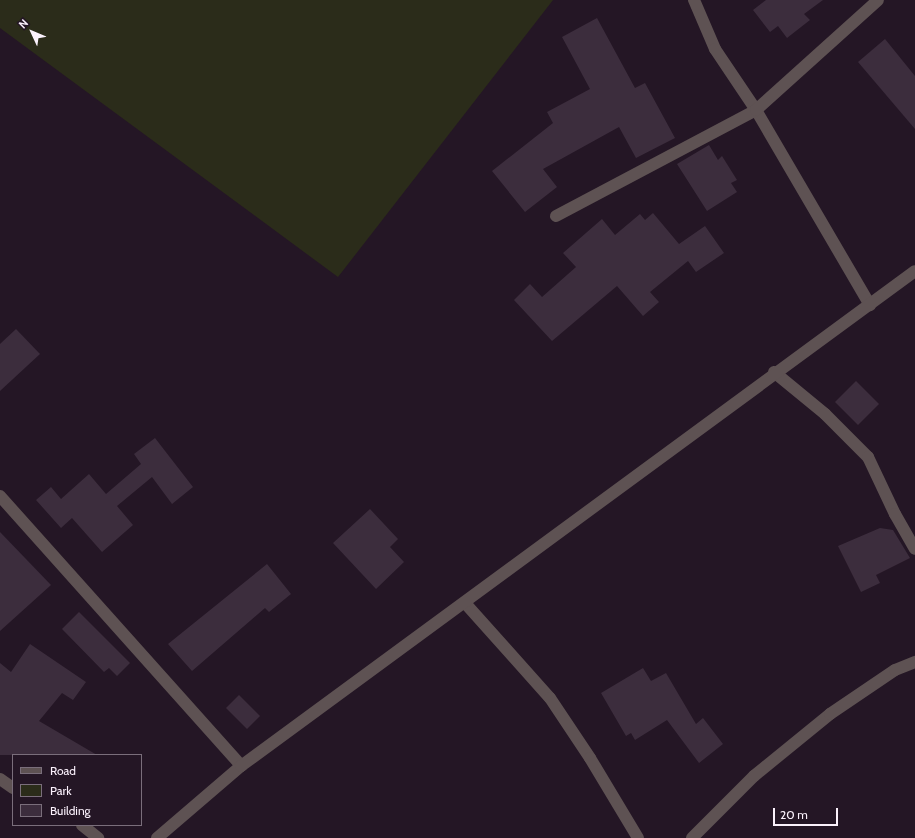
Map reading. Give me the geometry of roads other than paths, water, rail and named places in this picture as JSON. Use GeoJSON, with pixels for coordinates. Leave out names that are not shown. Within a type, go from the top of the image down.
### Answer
{"type":"FeatureCollection","features":[{"type":"Feature","properties":{"kind":"street"},"geometry":{"type":"LineString","coordinates":[[694,0],[715,50],[756,110],[870,305]]}},
{"type":"Feature","properties":{"kind":"street"},"geometry":{"type":"LineString","coordinates":[[556,216],[756,110],[878,0]]}},
{"type":"Feature","properties":{"kind":"street"},"geometry":{"type":"LineString","coordinates":[[157,838],[241,766],[465,603],[774,372],[870,305],[915,270]]}},
{"type":"Feature","properties":{"kind":"street"},"geometry":{"type":"LineString","coordinates":[[774,372],[824,414],[868,457],[895,514],[915,549]]}},
{"type":"Feature","properties":{"kind":"street"},"geometry":{"type":"LineString","coordinates":[[0,496],[241,766]]}},
{"type":"Feature","properties":{"kind":"street"},"geometry":{"type":"LineString","coordinates":[[465,603],[550,698],[590,758],[638,838]]}},
{"type":"Feature","properties":{"kind":"street"},"geometry":{"type":"LineString","coordinates":[[692,838],[754,776],[830,714],[895,670],[915,662]]}},
{"type":"Feature","properties":{"kind":"street"},"geometry":{"type":"LineString","coordinates":[[0,780],[12,787]]}},
{"type":"Feature","properties":{"kind":"street"},"geometry":{"type":"LineString","coordinates":[[83,826],[98,838]]}}]}
